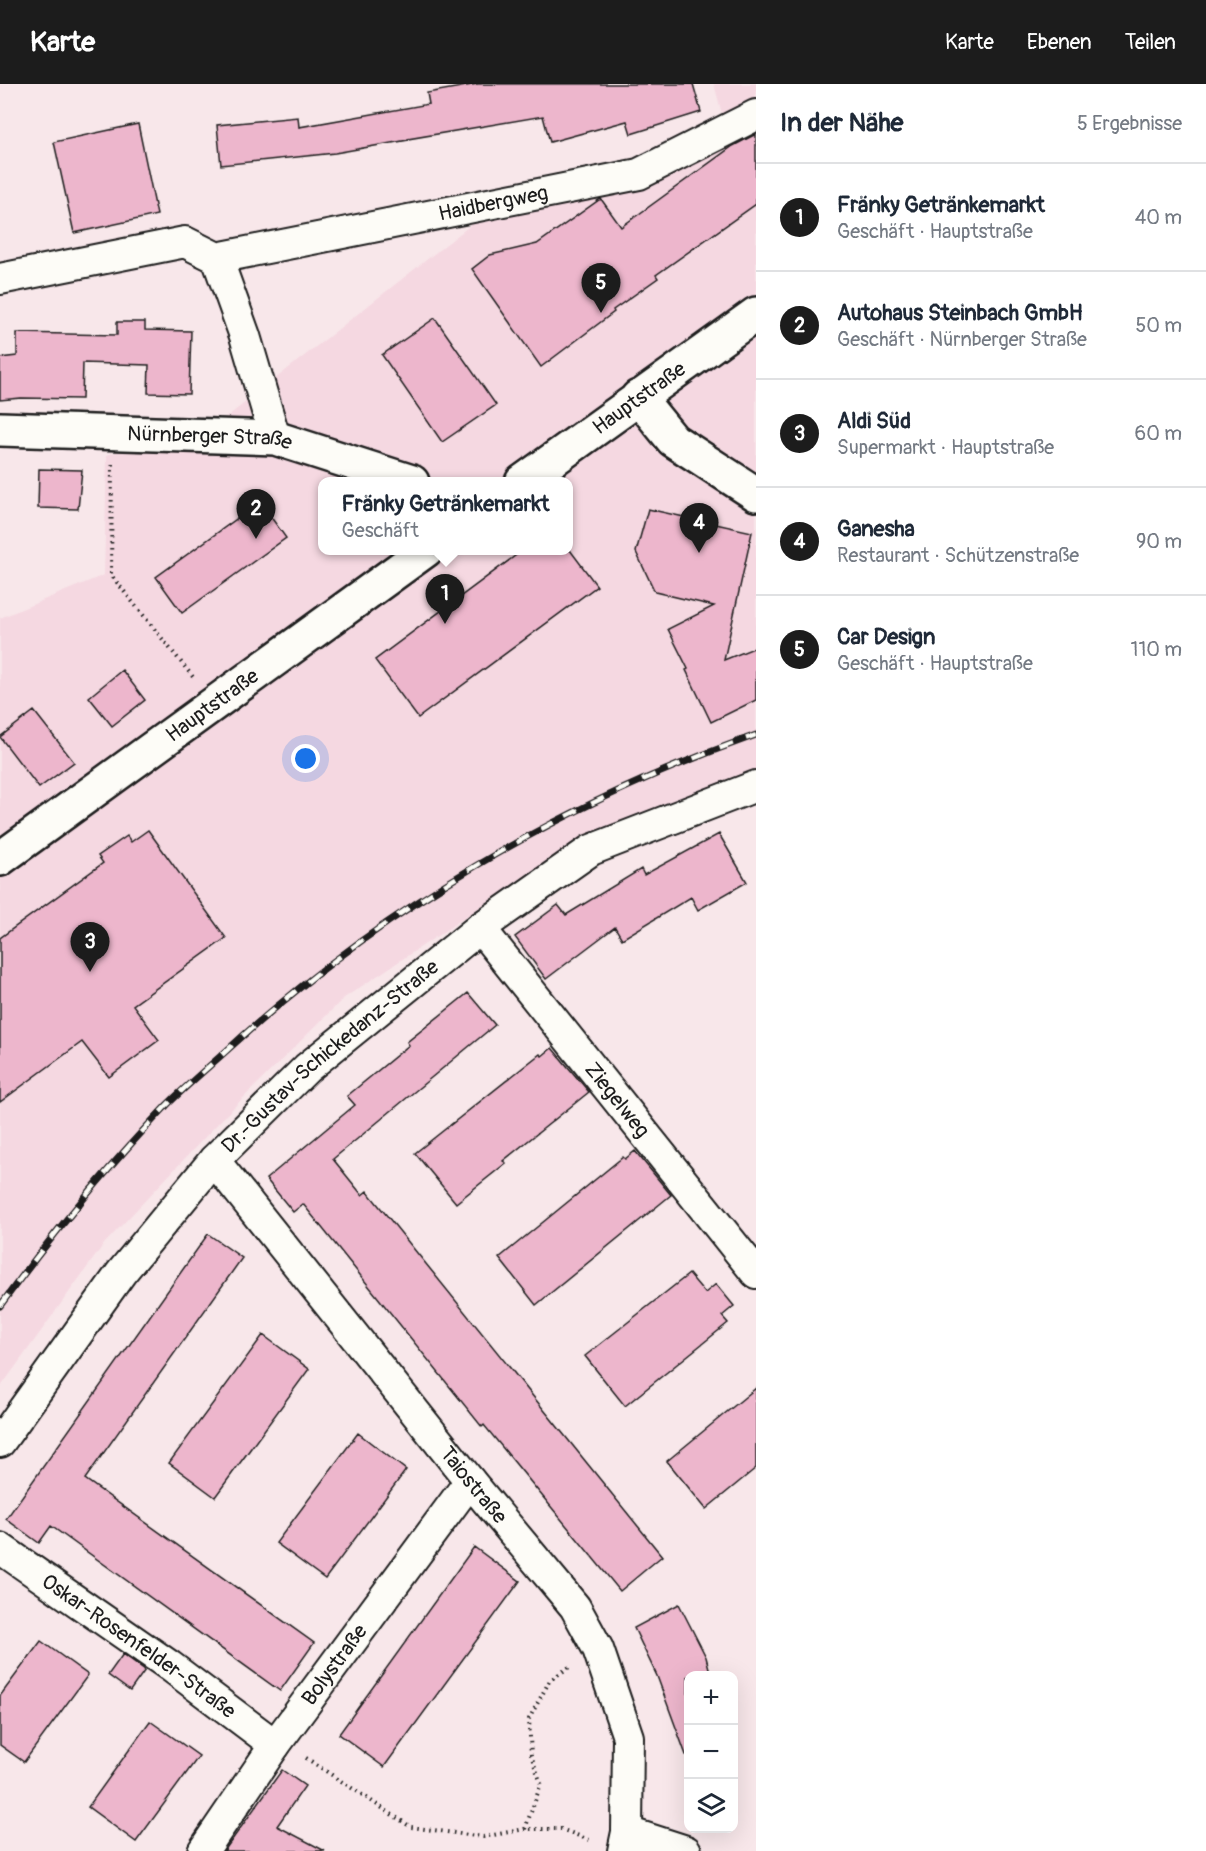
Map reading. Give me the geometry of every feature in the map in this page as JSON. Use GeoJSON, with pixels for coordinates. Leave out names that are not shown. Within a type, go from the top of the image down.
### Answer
{"type":"FeatureCollection","features":[{"type":"Feature","properties":{"kind":"street","name":"Haidbergweg"},"geometry":{"type":"LineString","coordinates":[[217,258],[639,174],[756,115]]}},
{"type":"Feature","properties":{"kind":"street"},"geometry":{"type":"LineString","coordinates":[[0,279],[185,242],[217,258],[245,336],[275,438]]}},
{"type":"Feature","properties":{"kind":"street","name":"Hauptstraße"},"geometry":{"type":"LineString","coordinates":[[529,477],[756,314]]}},
{"type":"Feature","properties":{"kind":"street"},"geometry":{"type":"LineString","coordinates":[[638,397],[674,440],[749,481]]}},
{"type":"Feature","properties":{"kind":"street","name":"Nürnberger Straße"},"geometry":{"type":"LineString","coordinates":[[0,429],[275,438],[396,477]]}},
{"type":"Feature","properties":{"kind":"street","name":"Hauptstraße"},"geometry":{"type":"LineString","coordinates":[[0,859],[419,555]]}},
{"type":"Feature","properties":{"kind":"street","name":"Dr.-Gustav-Schickedanz-Straße"},"geometry":{"type":"LineString","coordinates":[[0,1442],[121,1273],[214,1161],[307,1068],[480,928],[591,850],[756,786]]}},
{"type":"Feature","properties":{"kind":"street","name":"Ziegelweg"},"geometry":{"type":"LineString","coordinates":[[480,928],[756,1274]]}},
{"type":"Feature","properties":{"kind":"street","name":"Taiostraße"},"geometry":{"type":"LineString","coordinates":[[214,1161],[470,1481],[575,1607],[598,1648],[627,1737],[625,1842]]}},
{"type":"Feature","properties":{"kind":"street","name":"Bolystraße"},"geometry":{"type":"LineString","coordinates":[[203,1851],[275,1745],[470,1481]]}},
{"type":"Feature","properties":{"kind":"street","name":"Oskar-Rosenfelder-Straße"},"geometry":{"type":"LineString","coordinates":[[0,1548],[170,1666],[275,1745]]}},
{"type":"Feature","properties":{"kind":"street"},"geometry":{"type":"LineString","coordinates":[[625,1842],[686,1851]]}},
{"type":"Feature","properties":{"kind":"path"},"geometry":{"type":"LineString","coordinates":[[113,433],[111,575],[214,704]]}},
{"type":"Feature","properties":{"kind":"path"},"geometry":{"type":"LineString","coordinates":[[525,1829],[541,1784],[531,1755],[528,1719],[550,1680],[598,1648]]}},
{"type":"Feature","properties":{"kind":"path"},"geometry":{"type":"LineString","coordinates":[[275,1745],[294,1750],[411,1827],[483,1837],[525,1829],[561,1829],[594,1842]]}},
{"type":"Feature","properties":{"kind":"shaded area"},"geometry":{"type":"Polygon","coordinates":[[[714,84],[756,84],[756,770],[590,834],[344,998],[223,1118],[104,1244],[0,1388],[0,618],[104,575],[107,455],[228,416],[477,220],[728,136],[714,84]]]}},
{"type":"Feature","properties":{"kind":"building"},"geometry":{"type":"Polygon","coordinates":[[[478,84],[693,84],[701,112],[631,134],[627,121],[550,142],[543,116],[335,153],[221,165],[217,125],[298,117],[299,127],[429,104],[427,93],[478,84]]]}},
{"type":"Feature","properties":{"kind":"building"},"geometry":{"type":"Polygon","coordinates":[[[138,124],[157,215],[74,233],[54,142],[138,124]]]}},
{"type":"Feature","properties":{"kind":"building"},"geometry":{"type":"Polygon","coordinates":[[[756,134],[756,204],[656,275],[658,278],[541,367],[472,269],[490,255],[537,244],[601,199],[621,227],[733,146],[756,134]]]}},
{"type":"Feature","properties":{"kind":"building"},"geometry":{"type":"Polygon","coordinates":[[[435,318],[496,405],[442,442],[382,355],[435,318]]]}},
{"type":"Feature","properties":{"kind":"building"},"geometry":{"type":"Polygon","coordinates":[[[117,322],[145,322],[145,330],[191,331],[189,394],[148,393],[149,365],[83,363],[82,399],[0,400],[0,358],[17,356],[17,333],[117,335],[117,322]]]}},
{"type":"Feature","properties":{"kind":"building"},"geometry":{"type":"Polygon","coordinates":[[[39,469],[82,470],[78,509],[38,508],[39,469]]]}},
{"type":"Feature","properties":{"kind":"building"},"geometry":{"type":"Polygon","coordinates":[[[260,502],[286,538],[182,613],[156,577],[260,502]]]}},
{"type":"Feature","properties":{"kind":"building"},"geometry":{"type":"Polygon","coordinates":[[[648,509],[752,532],[724,660],[756,647],[756,700],[711,722],[668,629],[714,606],[655,592],[636,552],[648,509]]]}},
{"type":"Feature","properties":{"kind":"building"},"geometry":{"type":"Polygon","coordinates":[[[573,554],[597,586],[418,718],[375,660],[516,555],[573,554]]]}},
{"type":"Feature","properties":{"kind":"building"},"geometry":{"type":"Polygon","coordinates":[[[122,670],[145,700],[112,726],[89,697],[122,670]]]}},
{"type":"Feature","properties":{"kind":"building"},"geometry":{"type":"Polygon","coordinates":[[[34,711],[74,762],[39,788],[0,737],[34,711]]]}},
{"type":"Feature","properties":{"kind":"building"},"geometry":{"type":"Polygon","coordinates":[[[148,830],[226,938],[133,1005],[159,1040],[109,1077],[82,1042],[0,1102],[0,938],[103,863],[98,856],[127,836],[131,842],[148,830]]]}},
{"type":"Feature","properties":{"kind":"building"},"geometry":{"type":"Polygon","coordinates":[[[719,834],[747,882],[698,910],[691,897],[622,939],[615,927],[546,979],[515,937],[558,905],[566,915],[641,869],[644,875],[719,834]]]}},
{"type":"Feature","properties":{"kind":"building"},"geometry":{"type":"Polygon","coordinates":[[[468,993],[495,1025],[333,1159],[362,1195],[367,1191],[662,1556],[620,1591],[484,1425],[482,1427],[303,1204],[293,1212],[266,1179],[355,1105],[347,1096],[409,1045],[407,1042],[468,993]]]}},
{"type":"Feature","properties":{"kind":"building"},"geometry":{"type":"Polygon","coordinates":[[[552,1048],[589,1092],[503,1161],[506,1163],[456,1203],[415,1153],[540,1054],[542,1056],[552,1048]]]}},
{"type":"Feature","properties":{"kind":"building"},"geometry":{"type":"Polygon","coordinates":[[[635,1151],[671,1195],[536,1305],[499,1258],[623,1157],[625,1159],[635,1151]]]}},
{"type":"Feature","properties":{"kind":"building"},"geometry":{"type":"Polygon","coordinates":[[[208,1234],[242,1258],[85,1479],[314,1643],[280,1691],[51,1526],[39,1543],[6,1519],[208,1234]]]}},
{"type":"Feature","properties":{"kind":"building"},"geometry":{"type":"Polygon","coordinates":[[[689,1274],[705,1293],[716,1284],[734,1306],[722,1316],[728,1323],[625,1406],[585,1356],[689,1274]]]}},
{"type":"Feature","properties":{"kind":"building"},"geometry":{"type":"Polygon","coordinates":[[[263,1335],[309,1369],[215,1497],[169,1463],[263,1335]]]}},
{"type":"Feature","properties":{"kind":"building"},"geometry":{"type":"Polygon","coordinates":[[[756,1388],[756,1468],[706,1509],[667,1461],[756,1388]]]}},
{"type":"Feature","properties":{"kind":"building"},"geometry":{"type":"Polygon","coordinates":[[[358,1433],[406,1470],[325,1579],[276,1543],[358,1433]]]}},
{"type":"Feature","properties":{"kind":"building"},"geometry":{"type":"Polygon","coordinates":[[[474,1547],[520,1581],[384,1767],[339,1734],[474,1547]]]}},
{"type":"Feature","properties":{"kind":"building"},"geometry":{"type":"Polygon","coordinates":[[[679,1604],[706,1657],[710,1671],[684,1671],[684,1750],[657,1676],[634,1628],[679,1604]]]}},
{"type":"Feature","properties":{"kind":"building"},"geometry":{"type":"Polygon","coordinates":[[[41,1641],[88,1675],[24,1762],[0,1745],[0,1696],[41,1641]]]}},
{"type":"Feature","properties":{"kind":"building"},"geometry":{"type":"Polygon","coordinates":[[[123,1654],[145,1670],[130,1691],[108,1675],[123,1654]]]}},
{"type":"Feature","properties":{"kind":"building"},"geometry":{"type":"Polygon","coordinates":[[[150,1721],[199,1756],[136,1842],[88,1807],[150,1721]]]}},
{"type":"Feature","properties":{"kind":"building"},"geometry":{"type":"Polygon","coordinates":[[[282,1770],[305,1786],[277,1826],[325,1851],[224,1851],[282,1770]]]}},
{"type":"Feature","properties":{"kind":"railway"},"geometry":{"type":"LineString","coordinates":[[0,1306],[80,1203],[167,1105],[283,1002],[344,954],[408,909],[474,867],[542,829],[612,794],[756,735]]}},
{"type":"Feature","properties":{"kind":"place","name":"Car Design"},"geometry":{"type":"Point","coordinates":[601,313]}},
{"type":"Feature","properties":{"kind":"place","name":"Autohaus Steinbach GmbH"},"geometry":{"type":"Point","coordinates":[256,539]}},
{"type":"Feature","properties":{"kind":"place","name":"Ganesha"},"geometry":{"type":"Point","coordinates":[699,553]}},
{"type":"Feature","properties":{"kind":"place","name":"Fränky Getränkemarkt"},"geometry":{"type":"Point","coordinates":[445,624]}},
{"type":"Feature","properties":{"kind":"place","name":"Aldi Süd"},"geometry":{"type":"Point","coordinates":[90,972]}}]}
